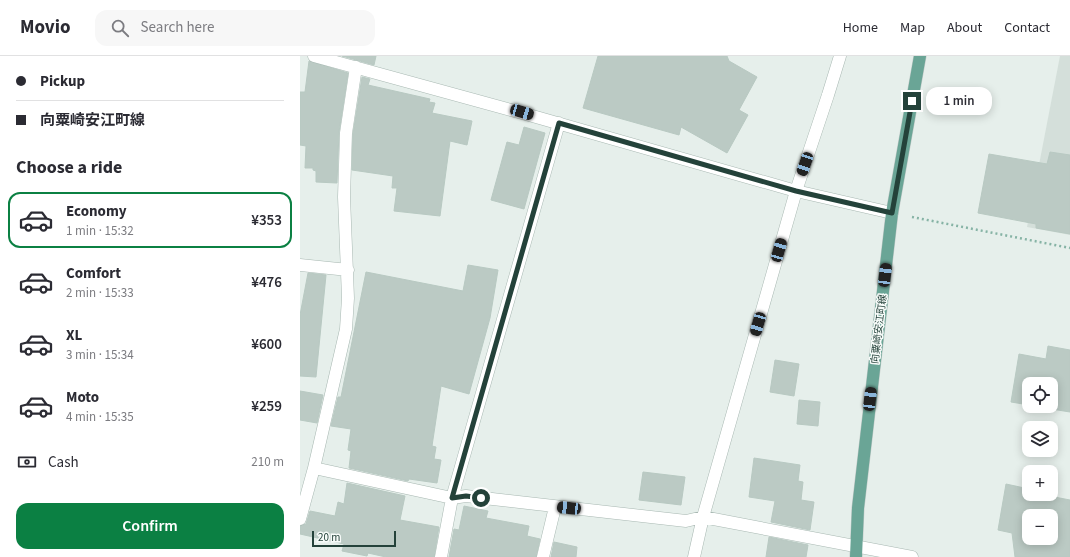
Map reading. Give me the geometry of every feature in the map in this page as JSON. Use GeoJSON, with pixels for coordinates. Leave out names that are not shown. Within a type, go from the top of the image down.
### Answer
{"type":"FeatureCollection","features":[{"type":"Feature","properties":{"kind":"main road","name":"向粟崎安江町線"},"geometry":{"type":"LineString","coordinates":[[856,552],[858,508],[892,213],[920,56]]}},
{"type":"Feature","properties":{"kind":"street"},"geometry":{"type":"LineString","coordinates":[[314,56],[559,123],[796,191],[892,213]]}},
{"type":"Feature","properties":{"kind":"street"},"geometry":{"type":"LineString","coordinates":[[694,557],[703,517],[796,191],[840,56]]}},
{"type":"Feature","properties":{"kind":"street"},"geometry":{"type":"LineString","coordinates":[[300,519],[314,468],[346,329],[348,270],[344,196],[346,132],[356,68]]}},
{"type":"Feature","properties":{"kind":"street"},"geometry":{"type":"LineString","coordinates":[[441,557],[452,498],[559,123]]}},
{"type":"Feature","properties":{"kind":"street"},"geometry":{"type":"LineString","coordinates":[[300,265],[348,270]]}},
{"type":"Feature","properties":{"kind":"street"},"geometry":{"type":"LineString","coordinates":[[314,468],[452,498],[466,496],[686,521],[703,517],[856,552],[912,557]]}},
{"type":"Feature","properties":{"kind":"street"},"geometry":{"type":"LineString","coordinates":[[543,557],[555,507]]}},
{"type":"Feature","properties":{"kind":"path"},"geometry":{"type":"LineString","coordinates":[[892,213],[1070,248]]}},
{"type":"Feature","properties":{"kind":"shaded area"},"geometry":{"type":"Polygon","coordinates":[[[1060,56],[1070,56],[1070,235],[1027,227],[1060,56]]]}},
{"type":"Feature","properties":{"kind":"building"},"geometry":{"type":"Polygon","coordinates":[[[342,56],[376,56],[374,65],[342,56]]]}},
{"type":"Feature","properties":{"kind":"building"},"geometry":{"type":"Polygon","coordinates":[[[598,56],[727,56],[729,61],[757,77],[739,110],[748,115],[727,153],[681,127],[679,135],[583,108],[598,56]]]}},
{"type":"Feature","properties":{"kind":"building"},"geometry":{"type":"Polygon","coordinates":[[[309,61],[348,73],[339,132],[337,183],[316,182],[316,171],[313,170],[313,168],[305,168],[306,146],[300,145],[300,92],[305,92],[309,61]]]}},
{"type":"Feature","properties":{"kind":"building"},"geometry":{"type":"Polygon","coordinates":[[[362,77],[370,79],[368,85],[430,99],[429,102],[435,103],[432,113],[472,121],[467,145],[450,141],[440,216],[394,211],[397,188],[392,188],[393,176],[352,170],[353,134],[362,77]]]}},
{"type":"Feature","properties":{"kind":"building"},"geometry":{"type":"Polygon","coordinates":[[[524,127],[545,133],[524,209],[491,200],[507,142],[519,145],[524,127]]]}},
{"type":"Feature","properties":{"kind":"building"},"geometry":{"type":"Polygon","coordinates":[[[1050,152],[1070,155],[1070,234],[1036,228],[1036,224],[978,213],[989,154],[1047,164],[1050,152]]]}},
{"type":"Feature","properties":{"kind":"building"},"geometry":{"type":"Polygon","coordinates":[[[468,265],[498,270],[490,318],[469,394],[441,386],[432,446],[436,447],[434,459],[441,460],[437,483],[409,479],[408,481],[349,468],[351,451],[348,450],[351,429],[331,426],[338,397],[341,397],[366,272],[463,291],[468,265]]]}},
{"type":"Feature","properties":{"kind":"building"},"geometry":{"type":"Polygon","coordinates":[[[308,273],[326,275],[316,377],[300,376],[300,315],[308,273]]]}},
{"type":"Feature","properties":{"kind":"building"},"geometry":{"type":"Polygon","coordinates":[[[1048,346],[1070,350],[1070,412],[1058,410],[1058,377],[1022,377],[1022,404],[1011,402],[1019,354],[1046,359],[1048,346]]]}},
{"type":"Feature","properties":{"kind":"building"},"geometry":{"type":"Polygon","coordinates":[[[775,360],[799,364],[794,396],[770,392],[775,360]]]}},
{"type":"Feature","properties":{"kind":"building"},"geometry":{"type":"Polygon","coordinates":[[[300,391],[323,395],[317,423],[300,420],[300,391]]]}},
{"type":"Feature","properties":{"kind":"building"},"geometry":{"type":"Polygon","coordinates":[[[799,400],[820,402],[818,426],[797,424],[799,400]]]}},
{"type":"Feature","properties":{"kind":"building"},"geometry":{"type":"Polygon","coordinates":[[[754,458],[800,465],[798,481],[803,482],[801,500],[814,502],[810,530],[771,522],[775,501],[749,497],[754,458]]]}},
{"type":"Feature","properties":{"kind":"building"},"geometry":{"type":"Polygon","coordinates":[[[643,472],[685,477],[681,505],[639,500],[643,472]]]}},
{"type":"Feature","properties":{"kind":"building"},"geometry":{"type":"Polygon","coordinates":[[[347,483],[405,496],[400,520],[439,527],[434,557],[386,557],[368,553],[367,556],[342,551],[344,544],[300,534],[300,526],[306,524],[310,511],[335,516],[338,502],[344,504],[347,483]]]}},
{"type":"Feature","properties":{"kind":"building"},"geometry":{"type":"Polygon","coordinates":[[[1006,484],[1022,487],[1022,501],[1058,501],[1058,498],[1070,500],[1070,557],[1015,557],[1012,533],[998,530],[1006,484]]]}},
{"type":"Feature","properties":{"kind":"building"},"geometry":{"type":"Polygon","coordinates":[[[464,506],[488,511],[486,518],[529,526],[527,536],[540,539],[536,557],[449,557],[454,529],[459,530],[464,506]]]}},
{"type":"Feature","properties":{"kind":"building"},"geometry":{"type":"Polygon","coordinates":[[[769,537],[808,545],[806,557],[766,557],[769,537]]]}},
{"type":"Feature","properties":{"kind":"building"},"geometry":{"type":"Polygon","coordinates":[[[554,542],[577,547],[576,557],[551,557],[554,542]]]}},
{"type":"Feature","properties":{"kind":"route"},"geometry":{"type":"LineString","coordinates":[[481,498],[466,496],[452,498],[559,123],[796,191],[892,213],[912,101]]}}]}
